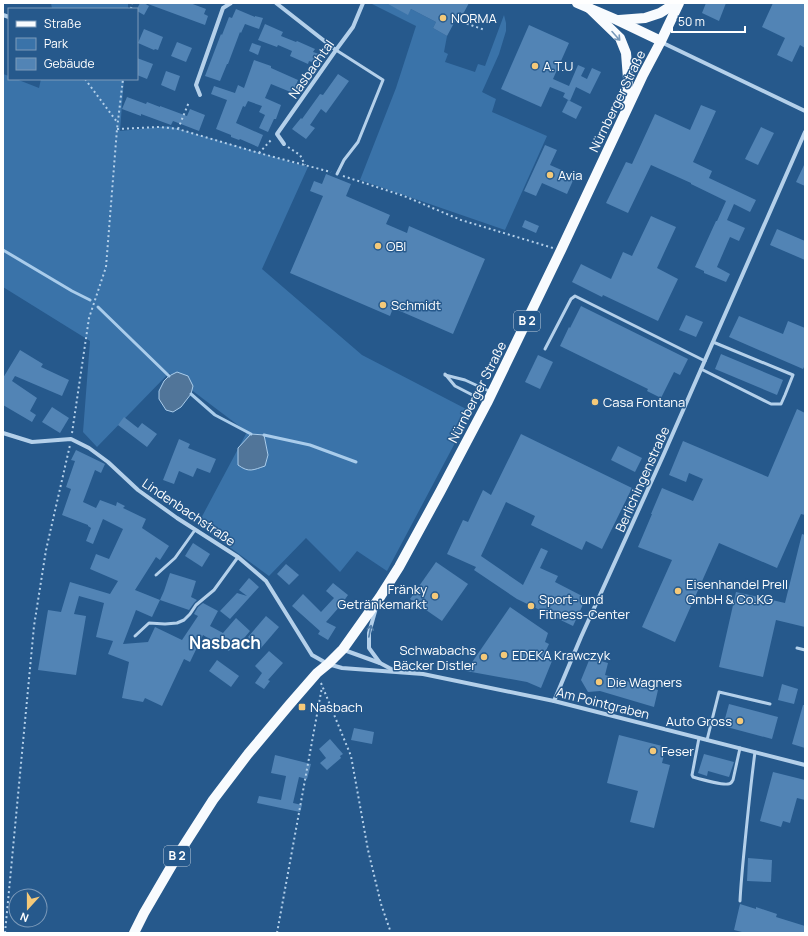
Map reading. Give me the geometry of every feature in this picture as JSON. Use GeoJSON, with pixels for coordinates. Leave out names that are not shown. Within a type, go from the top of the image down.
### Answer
{"type":"FeatureCollection","features":[{"type":"Feature","properties":{"kind":"main road"},"geometry":{"type":"LineString","coordinates":[[577,3],[617,20],[661,42]]}},
{"type":"Feature","properties":{"kind":"main road"},"geometry":{"type":"LineString","coordinates":[[617,20],[645,18],[660,13],[676,3]]}},
{"type":"Feature","properties":{"kind":"main road","name":"Nürnberger Straße"},"geometry":{"type":"LineString","coordinates":[[134,933],[179,853],[213,800],[248,754],[290,704],[317,674],[343,649],[380,597],[413,544],[487,403],[561,250],[626,110],[679,3]]}},
{"type":"Feature","properties":{"kind":"main road"},"geometry":{"type":"LineString","coordinates":[[589,8],[620,38],[626,53],[628,78],[626,110]]}},
{"type":"Feature","properties":{"kind":"street"},"geometry":{"type":"LineString","coordinates":[[200,95],[196,85],[223,8],[231,3]]}},
{"type":"Feature","properties":{"kind":"street"},"geometry":{"type":"LineString","coordinates":[[276,3],[336,50]]}},
{"type":"Feature","properties":{"kind":"street","name":"Nasbachtal"},"geometry":{"type":"LineString","coordinates":[[277,134],[353,27],[364,3]]}},
{"type":"Feature","properties":{"kind":"street"},"geometry":{"type":"LineString","coordinates":[[661,42],[805,111]]}},
{"type":"Feature","properties":{"kind":"street"},"geometry":{"type":"LineString","coordinates":[[277,134],[284,144]]}},
{"type":"Feature","properties":{"kind":"street","name":"Berlichingenstraße"},"geometry":{"type":"LineString","coordinates":[[554,701],[581,637],[645,497],[805,134]]}},
{"type":"Feature","properties":{"kind":"street"},"geometry":{"type":"LineString","coordinates":[[3,434],[32,442],[71,439]]}},
{"type":"Feature","properties":{"kind":"street","name":"Lindenbachstraße"},"geometry":{"type":"LineString","coordinates":[[71,439],[89,448],[108,462],[138,490],[195,530],[238,557],[266,581],[312,656],[328,664]]}},
{"type":"Feature","properties":{"kind":"street","name":"Am Pointgraben"},"geometry":{"type":"LineString","coordinates":[[380,597],[369,633],[369,648],[380,663]]}},
{"type":"Feature","properties":{"kind":"street","name":"Am Pointgraben"},"geometry":{"type":"LineString","coordinates":[[343,649],[380,663],[395,671]]}},
{"type":"Feature","properties":{"kind":"street","name":"Am Pointgraben"},"geometry":{"type":"LineString","coordinates":[[328,664],[342,668],[423,674],[554,701],[805,765]]}},
{"type":"Feature","properties":{"kind":"lane"},"geometry":{"type":"LineString","coordinates":[[336,50],[383,80],[358,142],[344,160],[337,174]]}},
{"type":"Feature","properties":{"kind":"lane"},"geometry":{"type":"LineString","coordinates":[[545,349],[571,299],[575,296],[705,361]]}},
{"type":"Feature","properties":{"kind":"lane"},"geometry":{"type":"LineString","coordinates":[[701,369],[771,404],[781,404],[793,375],[713,342]]}},
{"type":"Feature","properties":{"kind":"lane"},"geometry":{"type":"LineString","coordinates":[[487,403],[455,386],[445,374],[465,380],[492,392]]}},
{"type":"Feature","properties":{"kind":"lane"},"geometry":{"type":"LineString","coordinates":[[156,575],[175,558],[195,530]]}},
{"type":"Feature","properties":{"kind":"lane"},"geometry":{"type":"LineString","coordinates":[[135,636],[149,623],[177,623],[184,620],[196,605],[214,590],[238,557]]}},
{"type":"Feature","properties":{"kind":"lane"},"geometry":{"type":"LineString","coordinates":[[797,648],[805,650]]}},
{"type":"Feature","properties":{"kind":"lane"},"geometry":{"type":"LineString","coordinates":[[706,740],[719,692],[770,704]]}},
{"type":"Feature","properties":{"kind":"lane"},"geometry":{"type":"LineString","coordinates":[[699,738],[692,775],[694,778],[700,780],[727,784],[732,783],[740,748]]}},
{"type":"Feature","properties":{"kind":"lane"},"geometry":{"type":"LineString","coordinates":[[740,901],[740,884],[755,752]]}},
{"type":"Feature","properties":{"kind":"path"},"geometry":{"type":"LineString","coordinates":[[462,22],[484,30]]}},
{"type":"Feature","properties":{"kind":"path"},"geometry":{"type":"LineString","coordinates":[[86,80],[117,123]]}},
{"type":"Feature","properties":{"kind":"path"},"geometry":{"type":"LineString","coordinates":[[5,933],[34,626],[46,550],[71,439],[89,318],[106,267],[117,123],[123,80]]}},
{"type":"Feature","properties":{"kind":"path"},"geometry":{"type":"LineString","coordinates":[[178,130],[189,102]]}},
{"type":"Feature","properties":{"kind":"path"},"geometry":{"type":"LineString","coordinates":[[259,153],[277,134]]}},
{"type":"Feature","properties":{"kind":"path"},"geometry":{"type":"LineString","coordinates":[[284,144],[300,155],[305,165]]}},
{"type":"Feature","properties":{"kind":"path"},"geometry":{"type":"LineString","coordinates":[[317,674],[351,756],[368,850],[381,904],[391,933]]}},
{"type":"Feature","properties":{"kind":"path"},"geometry":{"type":"LineString","coordinates":[[277,933],[322,686]]}},
{"type":"Feature","properties":{"kind":"green space"},"geometry":{"type":"Polygon","coordinates":[[[51,3],[128,3],[128,8],[52,8],[51,3]]]}},
{"type":"Feature","properties":{"kind":"green space"},"geometry":{"type":"Polygon","coordinates":[[[370,3],[386,3],[408,14],[411,9],[436,22],[433,28],[447,36],[444,52],[448,54],[445,62],[475,72],[478,64],[485,66],[504,15],[506,31],[499,54],[482,92],[496,99],[492,112],[547,136],[505,230],[360,180],[396,88],[416,26],[370,3]]]}},
{"type":"Feature","properties":{"kind":"green space"},"geometry":{"type":"Polygon","coordinates":[[[3,74],[8,76],[8,80],[19,80],[39,88],[41,80],[124,80],[120,131],[169,126],[308,167],[262,269],[362,355],[470,411],[456,441],[387,571],[357,551],[340,572],[306,538],[269,576],[198,524],[247,432],[169,373],[97,447],[83,432],[90,341],[3,287],[3,74]]]}},
{"type":"Feature","properties":{"kind":"shaded area"},"geometry":{"type":"Polygon","coordinates":[[[177,372],[188,376],[193,386],[191,394],[181,407],[173,412],[166,410],[159,399],[159,391],[164,381],[169,376],[177,372]]]}},
{"type":"Feature","properties":{"kind":"shaded area"},"geometry":{"type":"Polygon","coordinates":[[[251,434],[264,435],[268,455],[265,466],[248,470],[238,465],[238,448],[251,434]]]}},
{"type":"Feature","properties":{"kind":"building"},"geometry":{"type":"Polygon","coordinates":[[[140,3],[144,3],[149,6],[144,15],[138,12],[138,8],[140,3]]]}},
{"type":"Feature","properties":{"kind":"building"},"geometry":{"type":"Polygon","coordinates":[[[148,3],[190,3],[206,9],[204,14],[208,16],[205,25],[148,3]]]}},
{"type":"Feature","properties":{"kind":"building","name":"NORMA"},"geometry":{"type":"Polygon","coordinates":[[[386,3],[469,3],[463,14],[460,12],[447,36],[433,28],[436,22],[411,9],[408,15],[386,3]]]}},
{"type":"Feature","properties":{"kind":"building"},"geometry":{"type":"Polygon","coordinates":[[[706,3],[726,3],[719,21],[702,13],[706,3]]]}},
{"type":"Feature","properties":{"kind":"building"},"geometry":{"type":"Polygon","coordinates":[[[773,3],[805,3],[805,48],[800,45],[792,62],[777,55],[785,38],[762,27],[773,3]]]}},
{"type":"Feature","properties":{"kind":"building"},"geometry":{"type":"Polygon","coordinates":[[[236,9],[255,17],[263,18],[259,29],[245,24],[241,33],[240,32],[220,81],[205,76],[221,34],[222,35],[229,17],[232,18],[236,9]]]}},
{"type":"Feature","properties":{"kind":"building"},"geometry":{"type":"Polygon","coordinates":[[[265,24],[283,32],[281,36],[315,49],[313,52],[322,55],[318,64],[309,61],[308,64],[290,56],[292,51],[278,45],[277,47],[258,40],[265,24]]]}},
{"type":"Feature","properties":{"kind":"building","name":"A.T.U"},"geometry":{"type":"Polygon","coordinates":[[[529,25],[569,43],[553,79],[569,86],[578,65],[585,68],[581,76],[587,79],[592,68],[601,72],[590,94],[576,87],[570,101],[563,97],[565,93],[550,87],[541,107],[501,89],[529,25]]]}},
{"type":"Feature","properties":{"kind":"building"},"geometry":{"type":"Polygon","coordinates":[[[144,29],[163,37],[158,50],[154,50],[138,43],[144,29]]]}},
{"type":"Feature","properties":{"kind":"building"},"geometry":{"type":"Polygon","coordinates":[[[177,42],[192,48],[186,62],[171,56],[177,42]]]}},
{"type":"Feature","properties":{"kind":"building"},"geometry":{"type":"Polygon","coordinates":[[[252,43],[261,46],[258,55],[249,51],[252,43]]]}},
{"type":"Feature","properties":{"kind":"building"},"geometry":{"type":"Polygon","coordinates":[[[138,58],[153,64],[147,79],[138,75],[138,58]]]}},
{"type":"Feature","properties":{"kind":"building"},"geometry":{"type":"Polygon","coordinates":[[[254,60],[271,66],[271,68],[298,80],[293,93],[271,84],[265,98],[281,105],[276,119],[274,119],[268,132],[259,128],[265,115],[259,112],[262,106],[248,101],[245,107],[243,106],[236,123],[263,135],[258,147],[240,139],[231,137],[231,135],[216,129],[227,100],[211,94],[214,86],[235,93],[238,85],[244,88],[254,60]]]}},
{"type":"Feature","properties":{"kind":"building"},"geometry":{"type":"Polygon","coordinates":[[[166,71],[180,76],[175,91],[161,85],[166,71]]]}},
{"type":"Feature","properties":{"kind":"building"},"geometry":{"type":"Polygon","coordinates":[[[338,74],[349,81],[326,113],[321,109],[310,125],[315,128],[306,139],[292,129],[301,118],[302,119],[320,94],[323,95],[338,74]]]}},
{"type":"Feature","properties":{"kind":"building"},"geometry":{"type":"Polygon","coordinates":[[[127,97],[146,104],[147,102],[160,106],[187,116],[190,109],[205,115],[199,131],[173,121],[171,125],[122,109],[127,97]]]}},
{"type":"Feature","properties":{"kind":"building"},"geometry":{"type":"Polygon","coordinates":[[[568,100],[582,107],[576,119],[562,112],[568,100]]]}},
{"type":"Feature","properties":{"kind":"building"},"geometry":{"type":"Polygon","coordinates":[[[701,105],[716,111],[693,162],[712,171],[709,178],[756,200],[750,212],[734,204],[727,220],[745,228],[739,241],[730,237],[717,267],[730,274],[726,282],[704,273],[704,271],[695,267],[726,201],[651,165],[628,213],[606,203],[626,162],[632,164],[655,114],[690,130],[701,105]]]}},
{"type":"Feature","properties":{"kind":"building"},"geometry":{"type":"Polygon","coordinates":[[[761,127],[774,133],[758,165],[745,159],[761,127]]]}},
{"type":"Feature","properties":{"kind":"building"},"geometry":{"type":"Polygon","coordinates":[[[545,145],[557,150],[550,165],[575,176],[567,194],[542,183],[536,196],[524,191],[545,145]]]}},
{"type":"Feature","properties":{"kind":"building"},"geometry":{"type":"Polygon","coordinates":[[[805,163],[805,186],[796,182],[805,163]]]}},
{"type":"Feature","properties":{"kind":"building","name":"OBI"},"geometry":{"type":"Polygon","coordinates":[[[326,174],[351,184],[346,196],[390,215],[386,224],[407,233],[409,226],[485,259],[453,334],[393,308],[390,316],[290,273],[323,196],[310,191],[314,181],[322,184],[326,174]]]}},
{"type":"Feature","properties":{"kind":"building"},"geometry":{"type":"Polygon","coordinates":[[[651,216],[676,227],[657,268],[678,279],[658,321],[603,295],[602,297],[572,282],[581,264],[611,279],[623,252],[632,256],[651,216]]]}},
{"type":"Feature","properties":{"kind":"building"},"geometry":{"type":"Polygon","coordinates":[[[525,220],[539,226],[536,233],[522,227],[525,220]]]}},
{"type":"Feature","properties":{"kind":"building"},"geometry":{"type":"Polygon","coordinates":[[[777,229],[805,241],[805,260],[770,245],[777,229]]]}},
{"type":"Feature","properties":{"kind":"building"},"geometry":{"type":"Polygon","coordinates":[[[581,306],[688,359],[680,375],[674,372],[661,398],[647,391],[648,389],[560,346],[581,306]]]}},
{"type":"Feature","properties":{"kind":"building"},"geometry":{"type":"Polygon","coordinates":[[[686,315],[703,322],[696,337],[679,330],[686,315]]]}},
{"type":"Feature","properties":{"kind":"building"},"geometry":{"type":"Polygon","coordinates":[[[739,316],[783,334],[788,321],[805,328],[805,365],[803,369],[729,337],[739,316]]]}},
{"type":"Feature","properties":{"kind":"building"},"geometry":{"type":"Polygon","coordinates":[[[20,350],[43,364],[41,367],[69,380],[62,396],[15,376],[12,381],[37,398],[30,411],[36,415],[32,422],[3,405],[3,378],[20,350]]]}},
{"type":"Feature","properties":{"kind":"building"},"geometry":{"type":"Polygon","coordinates":[[[721,354],[783,380],[777,395],[715,369],[721,354]]]}},
{"type":"Feature","properties":{"kind":"building"},"geometry":{"type":"Polygon","coordinates":[[[538,355],[553,362],[540,389],[525,382],[538,355]]]}},
{"type":"Feature","properties":{"kind":"building"},"geometry":{"type":"Polygon","coordinates":[[[52,407],[69,418],[60,433],[42,422],[52,407]]]}},
{"type":"Feature","properties":{"kind":"building"},"geometry":{"type":"Polygon","coordinates":[[[797,409],[805,413],[805,515],[801,514],[777,568],[719,543],[675,642],[642,627],[672,560],[638,547],[651,514],[662,488],[693,501],[703,479],[689,473],[686,482],[669,475],[683,441],[768,477],[797,409]]]}},
{"type":"Feature","properties":{"kind":"building"},"geometry":{"type":"Polygon","coordinates":[[[124,417],[138,428],[142,423],[157,434],[147,447],[118,425],[124,417]]]}},
{"type":"Feature","properties":{"kind":"building"},"geometry":{"type":"Polygon","coordinates":[[[521,434],[632,488],[602,549],[586,541],[582,550],[531,525],[535,516],[506,502],[481,556],[523,585],[541,548],[548,551],[540,568],[558,576],[555,582],[586,598],[573,626],[517,599],[474,570],[476,567],[447,554],[463,520],[468,522],[483,490],[491,495],[521,434]]]}},
{"type":"Feature","properties":{"kind":"building"},"geometry":{"type":"Polygon","coordinates":[[[179,439],[190,444],[188,448],[216,459],[210,473],[197,468],[193,477],[179,471],[174,484],[163,480],[179,439]]]}},
{"type":"Feature","properties":{"kind":"building"},"geometry":{"type":"Polygon","coordinates":[[[618,446],[642,458],[635,472],[611,460],[618,446]]]}},
{"type":"Feature","properties":{"kind":"building"},"geometry":{"type":"Polygon","coordinates":[[[76,450],[105,464],[101,473],[95,470],[83,502],[96,508],[100,500],[116,506],[117,502],[125,506],[123,508],[146,519],[142,528],[169,546],[160,560],[156,557],[135,590],[160,600],[152,617],[136,610],[123,644],[148,642],[155,627],[182,640],[198,616],[194,614],[195,612],[203,603],[218,611],[210,626],[223,633],[236,618],[250,631],[240,643],[236,640],[229,651],[203,635],[190,662],[184,659],[162,706],[145,698],[143,702],[122,698],[129,662],[108,654],[113,641],[96,637],[104,603],[79,596],[74,614],[86,616],[76,675],[38,670],[48,610],[61,612],[70,582],[110,594],[118,581],[90,569],[96,554],[109,559],[123,529],[103,519],[93,544],[86,541],[91,528],[88,525],[62,515],[71,489],[66,487],[75,461],[71,460],[76,450]]]}},
{"type":"Feature","properties":{"kind":"building"},"geometry":{"type":"Polygon","coordinates":[[[802,534],[805,535],[805,627],[776,620],[763,677],[719,667],[736,592],[785,603],[802,534]]]}},
{"type":"Feature","properties":{"kind":"building"},"geometry":{"type":"Polygon","coordinates":[[[193,543],[210,554],[202,567],[185,556],[193,543]]]}},
{"type":"Feature","properties":{"kind":"building"},"geometry":{"type":"Polygon","coordinates":[[[436,562],[468,584],[442,621],[410,599],[436,562]]]}},
{"type":"Feature","properties":{"kind":"building"},"geometry":{"type":"Polygon","coordinates":[[[286,564],[299,575],[289,585],[277,574],[286,564]]]}},
{"type":"Feature","properties":{"kind":"building"},"geometry":{"type":"Polygon","coordinates":[[[170,573],[196,581],[191,597],[197,600],[189,610],[160,600],[170,573]]]}},
{"type":"Feature","properties":{"kind":"building"},"geometry":{"type":"Polygon","coordinates":[[[249,578],[259,587],[230,619],[220,611],[237,593],[247,596],[239,590],[249,578]]]}},
{"type":"Feature","properties":{"kind":"building"},"geometry":{"type":"Polygon","coordinates":[[[333,583],[348,595],[326,622],[336,627],[328,640],[318,634],[320,631],[292,606],[303,594],[321,612],[334,598],[326,591],[333,583]]]}},
{"type":"Feature","properties":{"kind":"building"},"geometry":{"type":"Polygon","coordinates":[[[510,607],[548,633],[545,642],[549,644],[543,657],[552,661],[541,688],[527,682],[466,671],[510,607]]]}},
{"type":"Feature","properties":{"kind":"building"},"geometry":{"type":"Polygon","coordinates":[[[266,616],[279,627],[261,648],[248,637],[266,616]]]}},
{"type":"Feature","properties":{"kind":"building"},"geometry":{"type":"Polygon","coordinates":[[[269,651],[283,663],[268,680],[270,681],[264,689],[255,683],[262,673],[255,666],[269,651]]]}},
{"type":"Feature","properties":{"kind":"building"},"geometry":{"type":"Polygon","coordinates":[[[590,658],[608,663],[605,675],[658,690],[654,707],[600,691],[588,692],[581,680],[590,658]]]}},
{"type":"Feature","properties":{"kind":"building"},"geometry":{"type":"Polygon","coordinates":[[[217,660],[239,676],[231,687],[209,671],[217,660]]]}},
{"type":"Feature","properties":{"kind":"building"},"geometry":{"type":"Polygon","coordinates":[[[782,684],[798,689],[794,704],[778,700],[782,684]]]}},
{"type":"Feature","properties":{"kind":"building"},"geometry":{"type":"Polygon","coordinates":[[[729,704],[778,717],[772,739],[723,726],[729,704]]]}},
{"type":"Feature","properties":{"kind":"building"},"geometry":{"type":"Polygon","coordinates":[[[803,705],[805,705],[805,748],[792,744],[803,705]]]}},
{"type":"Feature","properties":{"kind":"building"},"geometry":{"type":"Polygon","coordinates":[[[354,728],[374,732],[372,744],[351,740],[354,728]]]}},
{"type":"Feature","properties":{"kind":"building"},"geometry":{"type":"Polygon","coordinates":[[[619,735],[666,747],[662,763],[670,765],[654,828],[630,822],[638,791],[607,783],[619,735]]]}},
{"type":"Feature","properties":{"kind":"building"},"geometry":{"type":"Polygon","coordinates":[[[330,739],[343,754],[340,756],[341,758],[327,770],[320,763],[326,758],[319,749],[330,739]]]}},
{"type":"Feature","properties":{"kind":"building"},"geometry":{"type":"Polygon","coordinates":[[[704,754],[734,762],[729,777],[708,771],[707,776],[698,773],[704,754]]]}},
{"type":"Feature","properties":{"kind":"building"},"geometry":{"type":"Polygon","coordinates":[[[275,755],[311,764],[307,779],[299,777],[293,803],[302,805],[300,812],[257,803],[259,796],[281,800],[286,776],[271,773],[275,755]]]}},
{"type":"Feature","properties":{"kind":"building"},"geometry":{"type":"Polygon","coordinates":[[[773,772],[805,780],[805,800],[797,798],[790,823],[783,821],[781,827],[760,821],[773,772]]]}},
{"type":"Feature","properties":{"kind":"building"},"geometry":{"type":"Polygon","coordinates":[[[748,858],[772,860],[771,882],[747,881],[748,858]]]}},
{"type":"Feature","properties":{"kind":"building"},"geometry":{"type":"Polygon","coordinates":[[[740,904],[756,909],[756,907],[777,914],[776,917],[805,926],[805,933],[746,933],[734,930],[740,904]]]}},
{"type":"Feature","properties":{"kind":"waterway"},"geometry":{"type":"LineString","coordinates":[[3,250],[90,300]]}},
{"type":"Feature","properties":{"kind":"waterway"},"geometry":{"type":"LineString","coordinates":[[98,307],[169,376]]}},
{"type":"Feature","properties":{"kind":"waterway"},"geometry":{"type":"LineString","coordinates":[[191,394],[215,415],[251,434]]}},
{"type":"Feature","properties":{"kind":"waterway"},"geometry":{"type":"LineString","coordinates":[[264,435],[310,445],[356,462]]}},
{"type":"Feature","properties":{"kind":"place","name":"NORMA"},"geometry":{"type":"Point","coordinates":[443,18]}},
{"type":"Feature","properties":{"kind":"place","name":"A.T.U"},"geometry":{"type":"Point","coordinates":[535,66]}},
{"type":"Feature","properties":{"kind":"place","name":"Avia"},"geometry":{"type":"Point","coordinates":[550,175]}},
{"type":"Feature","properties":{"kind":"place","name":"OBI"},"geometry":{"type":"Point","coordinates":[378,246]}},
{"type":"Feature","properties":{"kind":"place","name":"Schmidt"},"geometry":{"type":"Point","coordinates":[383,305]}},
{"type":"Feature","properties":{"kind":"place","name":"Casa Fontana"},"geometry":{"type":"Point","coordinates":[595,402]}},
{"type":"Feature","properties":{"kind":"place","name":"Eisenhandel Prell GmbH & Co.KG"},"geometry":{"type":"Point","coordinates":[678,591]}},
{"type":"Feature","properties":{"kind":"place","name":"Fränky Getränkemarkt"},"geometry":{"type":"Point","coordinates":[435,596]}},
{"type":"Feature","properties":{"kind":"place","name":"Sport- und Fitness-Center"},"geometry":{"type":"Point","coordinates":[531,606]}},
{"type":"Feature","properties":{"kind":"place","name":"EDEKA Krawczyk"},"geometry":{"type":"Point","coordinates":[504,655]}},
{"type":"Feature","properties":{"kind":"place","name":"Schwabachs Bäcker Distler"},"geometry":{"type":"Point","coordinates":[484,657]}},
{"type":"Feature","properties":{"kind":"place","name":"Die Wagners"},"geometry":{"type":"Point","coordinates":[599,682]}},
{"type":"Feature","properties":{"kind":"place","name":"Nasbach"},"geometry":{"type":"Point","coordinates":[302,707]}},
{"type":"Feature","properties":{"kind":"place","name":"Auto Gross"},"geometry":{"type":"Point","coordinates":[740,721]}},
{"type":"Feature","properties":{"kind":"place","name":"Feser"},"geometry":{"type":"Point","coordinates":[653,751]}},
{"type":"Feature","properties":{"kind":"district","name":"Nasbach"},"geometry":{"type":"Point","coordinates":[225,643]}}]}
